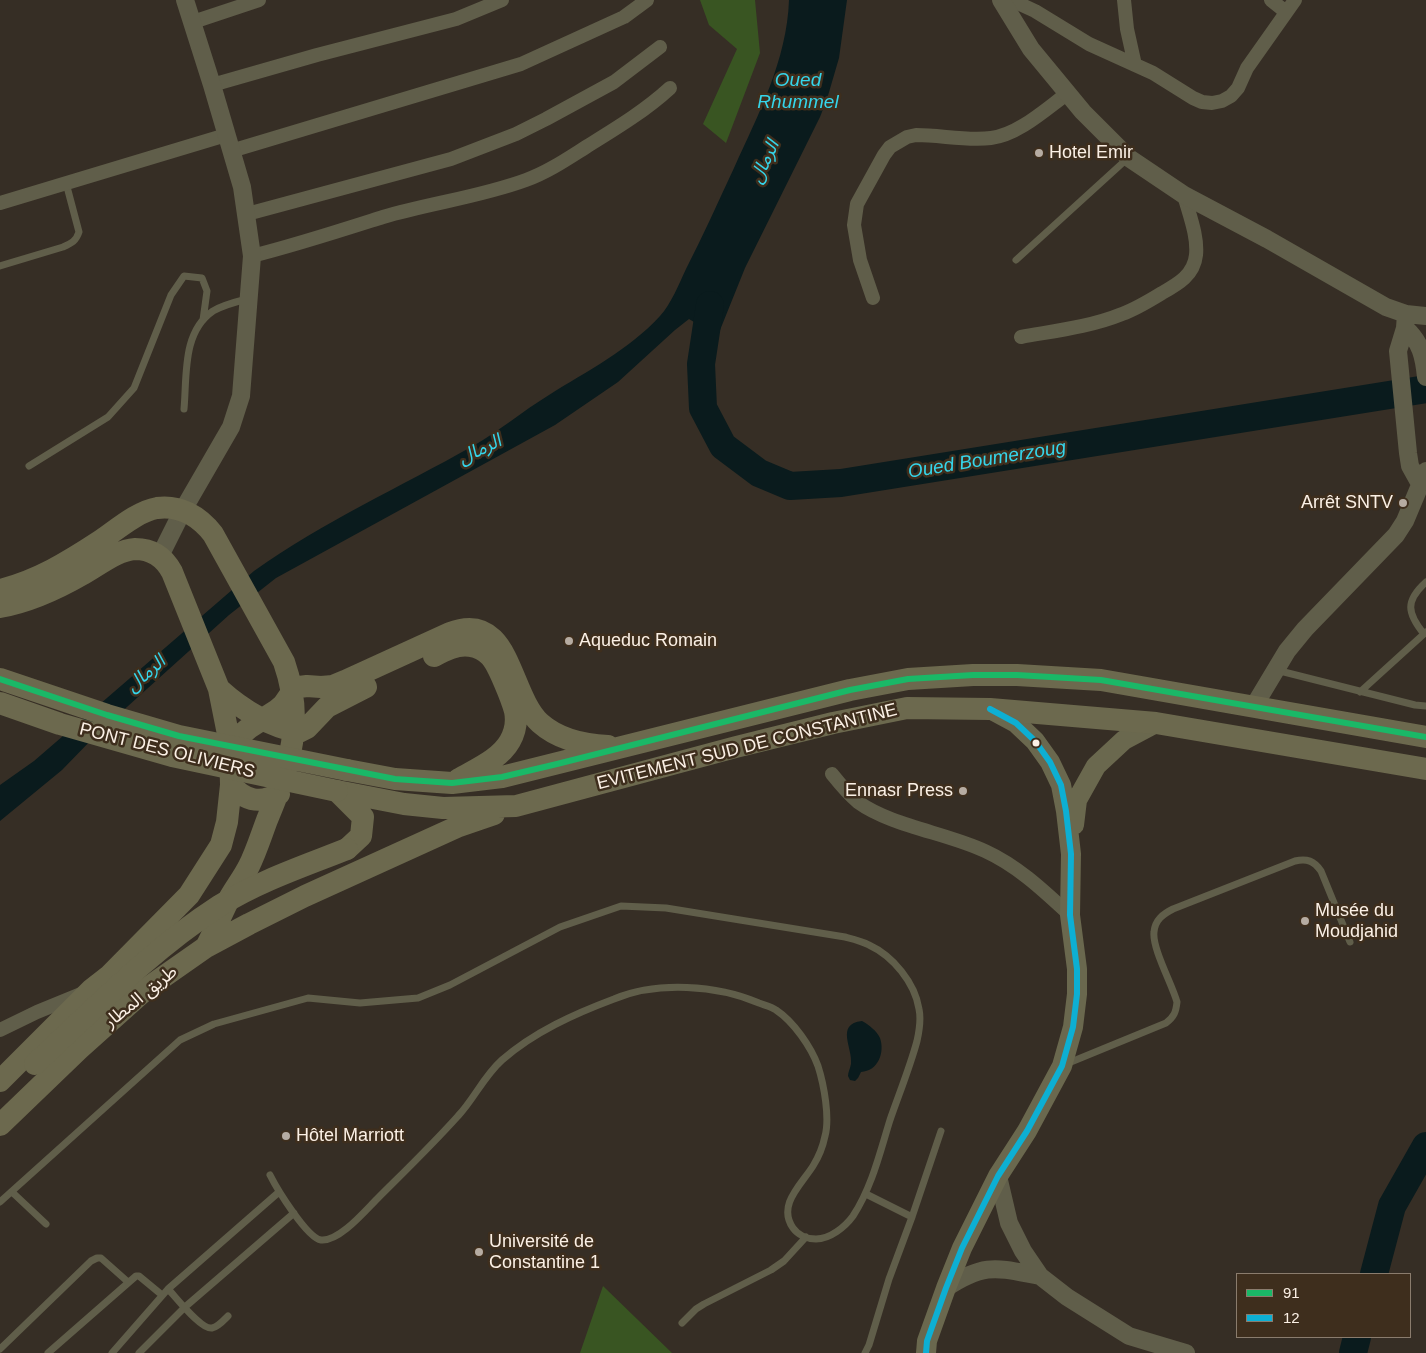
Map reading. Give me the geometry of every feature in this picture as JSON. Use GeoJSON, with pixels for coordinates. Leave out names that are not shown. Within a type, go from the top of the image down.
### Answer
{"type":"FeatureCollection","features":[{"type":"Feature","properties":{"kind":"highway"},"geometry":{"type":"LineString","coordinates":[[0,590],[28,582],[63,565],[148,511],[169,508],[183,510],[195,516],[213,534],[278,648],[288,674],[292,692],[294,731],[292,746],[279,794],[248,867],[228,900],[206,948]]}},
{"type":"Feature","properties":{"kind":"highway"},"geometry":{"type":"LineString","coordinates":[[0,607],[30,599],[57,588],[107,560],[133,549],[147,550],[166,564],[219,689],[230,744],[231,785],[227,822],[221,845],[189,895],[109,976],[91,990],[0,1080]]}},
{"type":"Feature","properties":{"kind":"highway"},"geometry":{"type":"LineString","coordinates":[[230,744],[283,705],[292,692],[303,686],[333,686],[450,633],[461,629],[473,628],[494,638],[527,706],[546,728],[569,740],[584,744],[626,746]]}},
{"type":"Feature","properties":{"kind":"highway"},"geometry":{"type":"LineString","coordinates":[[219,689],[240,706],[264,719],[294,731],[302,731],[326,707],[342,698],[448,649],[459,645],[476,647],[490,656],[496,666],[515,711],[514,730],[506,747],[500,754],[452,783]]}},
{"type":"Feature","properties":{"kind":"highway","name":"EVITEMENT SUD DE CONSTANTINE"},"geometry":{"type":"LineString","coordinates":[[347,770],[395,779],[452,783],[502,777],[850,690],[908,679],[973,675],[1017,674],[1101,680],[1426,737]]}},
{"type":"Feature","properties":{"kind":"highway","name":"PONT DES OLIVIERS"},"geometry":{"type":"LineString","coordinates":[[0,679],[106,715],[179,736],[347,770]]}},
{"type":"Feature","properties":{"kind":"highway","name":"PONT DES OLIVIERS"},"geometry":{"type":"LineString","coordinates":[[0,703],[60,724],[172,756],[337,791]]}},
{"type":"Feature","properties":{"kind":"highway","name":"EVITEMENT SUD DE CONSTANTINE"},"geometry":{"type":"LineString","coordinates":[[337,791],[404,804],[442,808],[516,806],[744,745],[833,723],[907,708],[990,709],[1156,723],[1426,769]]}},
{"type":"Feature","properties":{"kind":"highway"},"geometry":{"type":"LineString","coordinates":[[231,785],[237,792],[253,800],[262,800],[279,794]]}},
{"type":"Feature","properties":{"kind":"highway"},"geometry":{"type":"LineString","coordinates":[[0,1093],[35,1064],[142,964],[220,906],[280,875],[347,849],[361,836],[363,817],[337,791]]}},
{"type":"Feature","properties":{"kind":"highway","name":"طريق المطار"},"geometry":{"type":"LineString","coordinates":[[0,1125],[79,1049],[146,989],[206,948],[249,924],[314,892],[459,826],[516,806]]}},
{"type":"Feature","properties":{"kind":"main road"},"geometry":{"type":"LineString","coordinates":[[990,709],[1016,723],[1035,741],[1050,762],[1061,785],[1071,854]]}},
{"type":"Feature","properties":{"kind":"main road"},"geometry":{"type":"LineString","coordinates":[[926,1353],[927,1341],[962,1248],[998,1176],[1027,1131],[1062,1066],[1073,1027],[1077,994],[1077,969],[1070,915],[1071,854],[1077,800],[1096,766],[1124,740],[1156,723]]}},
{"type":"Feature","properties":{"kind":"street"},"geometry":{"type":"LineString","coordinates":[[166,564],[183,510],[231,427],[242,396],[252,256],[242,187],[185,0]]}},
{"type":"Feature","properties":{"kind":"street"},"geometry":{"type":"LineString","coordinates":[[193,22],[259,0]]}},
{"type":"Feature","properties":{"kind":"street"},"geometry":{"type":"LineString","coordinates":[[212,85],[317,55],[456,19],[502,0]]}},
{"type":"Feature","properties":{"kind":"street"},"geometry":{"type":"LineString","coordinates":[[0,203],[66,183],[229,143],[521,64],[624,16],[647,0]]}},
{"type":"Feature","properties":{"kind":"street"},"geometry":{"type":"LineString","coordinates":[[1001,0],[1031,49],[1102,133],[1129,158],[1184,195],[1267,239],[1386,307],[1406,321],[1424,357],[1426,378]]}},
{"type":"Feature","properties":{"kind":"street"},"geometry":{"type":"LineString","coordinates":[[1011,0],[1035,11],[1089,44],[1153,73],[1202,102],[1212,104],[1231,96],[1238,88],[1247,68],[1296,0]]}},
{"type":"Feature","properties":{"kind":"street"},"geometry":{"type":"LineString","coordinates":[[1124,0],[1127,30],[1135,65]]}},
{"type":"Feature","properties":{"kind":"street"},"geometry":{"type":"LineString","coordinates":[[1271,0],[1286,12]]}},
{"type":"Feature","properties":{"kind":"street"},"geometry":{"type":"LineString","coordinates":[[247,214],[451,159],[516,134],[614,82],[660,47]]}},
{"type":"Feature","properties":{"kind":"street"},"geometry":{"type":"LineString","coordinates":[[252,256],[353,228],[383,217],[469,197],[542,174],[629,119],[670,88]]}},
{"type":"Feature","properties":{"kind":"street"},"geometry":{"type":"LineString","coordinates":[[873,298],[860,260],[854,225],[857,204],[890,147],[907,137],[916,135],[982,138],[1001,136],[1018,128],[1068,93]]}},
{"type":"Feature","properties":{"kind":"street"},"geometry":{"type":"LineString","coordinates":[[1021,337],[1106,320],[1136,308],[1180,284],[1188,276],[1196,256],[1196,246],[1184,195]]}},
{"type":"Feature","properties":{"kind":"street"},"geometry":{"type":"LineString","coordinates":[[1406,321],[1426,316]]}},
{"type":"Feature","properties":{"kind":"street"},"geometry":{"type":"LineString","coordinates":[[1254,706],[1287,651],[1396,535],[1424,480],[1410,466],[1406,440],[1399,343],[1406,321]]}},
{"type":"Feature","properties":{"kind":"street"},"geometry":{"type":"LineString","coordinates":[[832,774],[851,796],[875,812],[968,844],[1006,863],[1040,888],[1070,915]]}},
{"type":"Feature","properties":{"kind":"street"},"geometry":{"type":"LineString","coordinates":[[0,1030],[37,1012],[91,990]]}},
{"type":"Feature","properties":{"kind":"street"},"geometry":{"type":"LineString","coordinates":[[998,1176],[1009,1223],[1023,1251],[1040,1276],[1067,1298],[1129,1336],[1186,1353]]}},
{"type":"Feature","properties":{"kind":"street"},"geometry":{"type":"LineString","coordinates":[[946,1288],[965,1276],[998,1268],[1040,1276]]}},
{"type":"Feature","properties":{"kind":"lane"},"geometry":{"type":"LineString","coordinates":[[1016,260],[1129,158]]}},
{"type":"Feature","properties":{"kind":"lane"},"geometry":{"type":"LineString","coordinates":[[0,266],[72,244],[77,239],[79,232],[66,183]]}},
{"type":"Feature","properties":{"kind":"lane"},"geometry":{"type":"LineString","coordinates":[[29,466],[108,417],[134,388],[171,295],[184,276],[202,278],[207,291],[203,320]]}},
{"type":"Feature","properties":{"kind":"lane"},"geometry":{"type":"LineString","coordinates":[[184,409],[188,353],[196,330],[203,320],[213,312],[224,306],[249,298]]}},
{"type":"Feature","properties":{"kind":"lane"},"geometry":{"type":"LineString","coordinates":[[1360,692],[1425,633],[1415,622],[1411,615],[1410,607],[1416,591],[1426,582]]}},
{"type":"Feature","properties":{"kind":"lane"},"geometry":{"type":"LineString","coordinates":[[1275,670],[1360,692],[1426,706]]}},
{"type":"Feature","properties":{"kind":"lane"},"geometry":{"type":"LineString","coordinates":[[1062,1066],[1166,1023],[1172,1018],[1177,1002],[1155,943],[1154,933],[1156,922],[1163,914],[1173,909],[1294,861],[1307,859],[1313,862],[1321,871],[1350,942]]}},
{"type":"Feature","properties":{"kind":"lane"},"geometry":{"type":"LineString","coordinates":[[0,1202],[180,1040],[214,1024],[308,998],[360,1003],[418,998],[450,984],[560,927],[621,906],[666,908],[845,937],[870,945],[888,957],[908,978],[919,1009],[918,1038],[866,1194],[852,1217],[840,1229],[825,1237],[815,1239],[806,1237],[798,1232],[791,1225],[787,1207],[790,1198],[815,1163],[826,1135],[827,1110],[818,1066],[802,1035],[776,1010],[738,994],[700,988],[660,989],[627,993],[571,1016],[521,1045],[499,1062],[460,1115],[354,1222],[332,1238],[320,1240],[309,1233],[278,1192],[270,1175]]}},
{"type":"Feature","properties":{"kind":"lane"},"geometry":{"type":"LineString","coordinates":[[865,1353],[888,1279],[912,1217],[941,1131]]}},
{"type":"Feature","properties":{"kind":"lane"},"geometry":{"type":"LineString","coordinates":[[12,1192],[46,1224]]}},
{"type":"Feature","properties":{"kind":"lane"},"geometry":{"type":"LineString","coordinates":[[112,1353],[165,1292],[278,1192]]}},
{"type":"Feature","properties":{"kind":"lane"},"geometry":{"type":"LineString","coordinates":[[866,1194],[912,1217]]}},
{"type":"Feature","properties":{"kind":"lane"},"geometry":{"type":"LineString","coordinates":[[138,1353],[184,1307],[294,1213]]}},
{"type":"Feature","properties":{"kind":"lane"},"geometry":{"type":"LineString","coordinates":[[682,1323],[704,1304],[784,1261],[806,1237]]}},
{"type":"Feature","properties":{"kind":"lane"},"geometry":{"type":"LineString","coordinates":[[0,1349],[91,1261],[101,1258],[128,1282]]}},
{"type":"Feature","properties":{"kind":"lane"},"geometry":{"type":"LineString","coordinates":[[48,1353],[136,1276],[165,1292],[208,1328],[217,1327],[228,1316]]}},
{"type":"Feature","properties":{"kind":"green space"},"geometry":{"type":"Polygon","coordinates":[[[700,0],[755,0],[760,53],[726,143],[703,124],[737,49],[709,25],[700,0]]]}},
{"type":"Feature","properties":{"kind":"green space"},"geometry":{"type":"Polygon","coordinates":[[[603,1286],[672,1353],[580,1353],[603,1286]]]}},
{"type":"Feature","properties":{"kind":"water","name":"Oued Rhummel"},"geometry":{"type":"Polygon","coordinates":[[[789,0],[847,0],[839,58],[820,117],[745,268],[714,345],[696,339],[699,325],[689,319],[618,382],[555,425],[276,578],[229,615],[97,734],[62,770],[0,821],[0,785],[34,761],[254,571],[334,521],[483,440],[539,401],[621,350],[660,316],[668,306],[678,287],[770,87],[783,44],[789,0]]]}},
{"type":"Feature","properties":{"kind":"water"},"geometry":{"type":"Polygon","coordinates":[[[862,1021],[879,1035],[882,1050],[876,1065],[867,1071],[861,1072],[855,1081],[850,1080],[848,1076],[851,1058],[847,1032],[854,1023],[862,1021]]]}},
{"type":"Feature","properties":{"kind":"waterway","name":"Oued Boumerzoug"},"geometry":{"type":"LineString","coordinates":[[710,305],[701,364],[703,408],[723,446],[759,473],[790,486],[841,483],[1426,389]]}},
{"type":"Feature","properties":{"kind":"waterway","name":"Oued Boumerzoug"},"geometry":{"type":"LineString","coordinates":[[1374,1273],[1392,1206],[1426,1146]]}},
{"type":"Feature","properties":{"kind":"waterway","name":"Oued Boumerzoug"},"geometry":{"type":"LineString","coordinates":[[1353,1353],[1357,1338]]}},
{"type":"Feature","properties":{"kind":"transit line","name":"91"},"geometry":{"type":"LineString","coordinates":[[0,679],[107,715],[179,736],[395,779],[452,783],[502,777],[850,690],[908,679],[973,675],[1017,675],[1101,680],[1426,737]]}},
{"type":"Feature","properties":{"kind":"transit line","name":"12"},"geometry":{"type":"LineString","coordinates":[[926,1353],[927,1341],[962,1248],[998,1176],[1027,1131],[1062,1066],[1073,1027],[1077,994],[1077,969],[1070,915],[1071,854],[1061,785],[1050,762],[1035,741],[1016,723],[990,709]]}},
{"type":"Feature","properties":{"kind":"place","name":"Hotel Emir"},"geometry":{"type":"Point","coordinates":[1039,153]}},
{"type":"Feature","properties":{"kind":"place","name":"Arrêt SNTV"},"geometry":{"type":"Point","coordinates":[1403,503]}},
{"type":"Feature","properties":{"kind":"place","name":"Aqueduc Romain"},"geometry":{"type":"Point","coordinates":[569,641]}},
{"type":"Feature","properties":{"kind":"place","name":"Ennasr Press"},"geometry":{"type":"Point","coordinates":[963,791]}},
{"type":"Feature","properties":{"kind":"place","name":"Musée du Moudjahid"},"geometry":{"type":"Point","coordinates":[1305,921]}},
{"type":"Feature","properties":{"kind":"place","name":"Hôtel Marriott"},"geometry":{"type":"Point","coordinates":[286,1136]}},
{"type":"Feature","properties":{"kind":"place","name":"Université de Constantine 1"},"geometry":{"type":"Point","coordinates":[479,1252]}},
{"type":"Feature","properties":{"kind":"water label","name":"الرمال"},"geometry":{"type":"Point","coordinates":[765,162]}},
{"type":"Feature","properties":{"kind":"water label","name":"الرمال"},"geometry":{"type":"Point","coordinates":[480,450]}},
{"type":"Feature","properties":{"kind":"water label","name":"الرمال"},"geometry":{"type":"Point","coordinates":[146,674]}}]}
